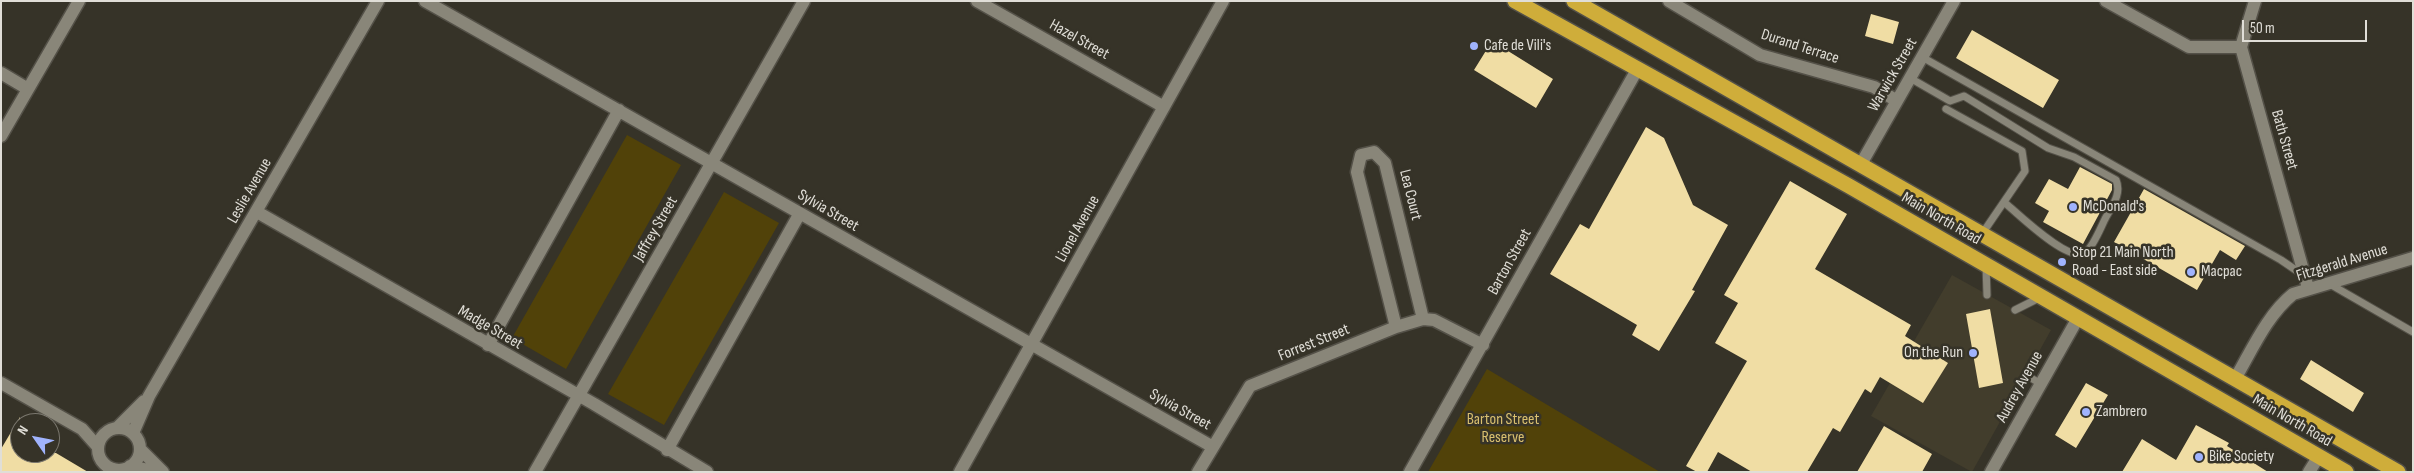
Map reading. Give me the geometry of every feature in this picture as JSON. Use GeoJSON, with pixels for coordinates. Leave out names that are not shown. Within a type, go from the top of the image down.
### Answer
{"type":"FeatureCollection","features":[{"type":"Feature","properties":{"kind":"highway","name":"Main North Road"},"geometry":{"type":"LineString","coordinates":[[1515,1],[1848,186],[2346,472]]}},
{"type":"Feature","properties":{"kind":"highway","name":"Main North Road"},"geometry":{"type":"LineString","coordinates":[[1574,1],[2398,472]]}},
{"type":"Feature","properties":{"kind":"highway"},"geometry":{"type":"LineString","coordinates":[[1848,186],[1861,164]]}},
{"type":"Feature","properties":{"kind":"highway"},"geometry":{"type":"LineString","coordinates":[[2078,318],[2090,296]]}},
{"type":"Feature","properties":{"kind":"highway"},"geometry":{"type":"LineString","coordinates":[[2223,401],[2235,379]]}},
{"type":"Feature","properties":{"kind":"street"},"geometry":{"type":"LineString","coordinates":[[1,136],[79,1]]}},
{"type":"Feature","properties":{"kind":"street","name":"Leslie Avenue"},"geometry":{"type":"LineString","coordinates":[[133,433],[149,396],[378,1]]}},
{"type":"Feature","properties":{"kind":"street","name":"Sylvia Street"},"geometry":{"type":"LineString","coordinates":[[427,1],[1031,346],[1213,446]]}},
{"type":"Feature","properties":{"kind":"street","name":"Jaffrey Street"},"geometry":{"type":"LineString","coordinates":[[535,472],[804,1]]}},
{"type":"Feature","properties":{"kind":"street","name":"Hazel Street"},"geometry":{"type":"LineString","coordinates":[[977,1],[1164,107]]}},
{"type":"Feature","properties":{"kind":"street","name":"Lionel Avenue"},"geometry":{"type":"LineString","coordinates":[[960,472],[1223,1]]}},
{"type":"Feature","properties":{"kind":"street","name":"Durand Terrace"},"geometry":{"type":"LineString","coordinates":[[1670,1],[1760,54],[1874,87],[1897,101]]}},
{"type":"Feature","properties":{"kind":"street","name":"Warwick Street"},"geometry":{"type":"LineString","coordinates":[[1861,164],[1954,1]]}},
{"type":"Feature","properties":{"kind":"street"},"geometry":{"type":"LineString","coordinates":[[2106,1],[2189,47],[2241,46],[2255,1]]}},
{"type":"Feature","properties":{"kind":"street","name":"Bath Street"},"geometry":{"type":"LineString","coordinates":[[2241,46],[2307,282]]}},
{"type":"Feature","properties":{"kind":"street","name":"Barton Street"},"geometry":{"type":"LineString","coordinates":[[1410,472],[1638,68]]}},
{"type":"Feature","properties":{"kind":"street"},"geometry":{"type":"LineString","coordinates":[[1,73],[28,89]]}},
{"type":"Feature","properties":{"kind":"street"},"geometry":{"type":"LineString","coordinates":[[488,346],[618,110]]}},
{"type":"Feature","properties":{"kind":"street","name":"Lea Court"},"geometry":{"type":"LineString","coordinates":[[1396,327],[1357,172],[1361,155],[1374,152],[1385,163],[1423,319]]}},
{"type":"Feature","properties":{"kind":"street","name":"Madge Street"},"geometry":{"type":"LineString","coordinates":[[257,212],[488,346],[578,395],[667,450],[707,472]]}},
{"type":"Feature","properties":{"kind":"street"},"geometry":{"type":"LineString","coordinates":[[667,450],[800,213]]}},
{"type":"Feature","properties":{"kind":"street","name":"Fitzgerald Avenue"},"geometry":{"type":"LineString","coordinates":[[2235,379],[2282,303],[2307,282],[2328,283],[2413,258]]}},
{"type":"Feature","properties":{"kind":"street","name":"Audrey Avenue"},"geometry":{"type":"LineString","coordinates":[[1991,472],[2078,318]]}},
{"type":"Feature","properties":{"kind":"street"},"geometry":{"type":"LineString","coordinates":[[1423,319],[1434,320],[1482,345]]}},
{"type":"Feature","properties":{"kind":"street","name":"Forrest Street"},"geometry":{"type":"LineString","coordinates":[[1198,472],[1250,386],[1396,327],[1423,319]]}},
{"type":"Feature","properties":{"kind":"street"},"geometry":{"type":"LineString","coordinates":[[1,383],[82,429],[112,429],[133,433],[140,449],[163,472]]}},
{"type":"Feature","properties":{"kind":"street","name":"Leslie Avenue"},"geometry":{"type":"LineString","coordinates":[[112,429],[149,396]]}},
{"type":"Feature","properties":{"kind":"street"},"geometry":{"type":"LineString","coordinates":[[82,429],[98,459],[113,471],[122,470],[130,466],[137,459],[140,449]]}},
{"type":"Feature","properties":{"kind":"street"},"geometry":{"type":"LineString","coordinates":[[98,459],[100,438],[112,429]]}},
{"type":"Feature","properties":{"kind":"street"},"geometry":{"type":"LineString","coordinates":[[2309,472],[2319,456]]}},
{"type":"Feature","properties":{"kind":"street"},"geometry":{"type":"LineString","coordinates":[[130,466],[158,472]]}},
{"type":"Feature","properties":{"kind":"lane"},"geometry":{"type":"LineString","coordinates":[[1922,57],[2282,260],[2307,282]]}},
{"type":"Feature","properties":{"kind":"lane"},"geometry":{"type":"LineString","coordinates":[[1910,78],[1950,101],[1964,96],[2048,148],[2074,157],[2116,180],[2119,188],[2116,200],[2086,252],[2082,255],[2073,255],[2044,237],[2004,202]]}},
{"type":"Feature","properties":{"kind":"lane"},"geometry":{"type":"LineString","coordinates":[[1946,109],[2022,151],[2025,171],[1982,234]]}},
{"type":"Feature","properties":{"kind":"lane"},"geometry":{"type":"LineString","coordinates":[[1986,265],[1987,295]]}},
{"type":"Feature","properties":{"kind":"lane"},"geometry":{"type":"LineString","coordinates":[[2328,283],[2413,332]]}},
{"type":"Feature","properties":{"kind":"lane"},"geometry":{"type":"LineString","coordinates":[[2015,310],[2041,296]]}},
{"type":"Feature","properties":{"kind":"lane"},"geometry":{"type":"LineString","coordinates":[[2026,375],[2041,384]]}},
{"type":"Feature","properties":{"kind":"shaded area","name":"On the Run"},"geometry":{"type":"Polygon","coordinates":[[[1952,275],[2051,330],[1972,472],[1871,416],[1952,275]]]}},
{"type":"Feature","properties":{"kind":"green space"},"geometry":{"type":"Polygon","coordinates":[[[627,135],[681,165],[566,369],[512,338],[627,135]]]}},
{"type":"Feature","properties":{"kind":"green space"},"geometry":{"type":"Polygon","coordinates":[[[724,192],[779,223],[664,425],[608,394],[724,192]]]}},
{"type":"Feature","properties":{"kind":"green space","name":"Barton Street Reserve"},"geometry":{"type":"Polygon","coordinates":[[[1487,369],[1660,472],[1428,472],[1487,369]]]}},
{"type":"Feature","properties":{"kind":"building"},"geometry":{"type":"Polygon","coordinates":[[[1871,14],[1899,22],[1893,44],[1865,36],[1871,14]]]}},
{"type":"Feature","properties":{"kind":"building"},"geometry":{"type":"Polygon","coordinates":[[[1972,30],[2059,80],[2043,108],[1956,58],[1972,30]]]}},
{"type":"Feature","properties":{"kind":"building"},"geometry":{"type":"Polygon","coordinates":[[[1492,41],[1553,79],[1536,108],[1474,70],[1492,41]]]}},
{"type":"Feature","properties":{"kind":"building"},"geometry":{"type":"Polygon","coordinates":[[[1646,127],[1664,138],[1693,205],[1728,225],[1692,290],[1695,291],[1659,351],[1632,335],[1637,325],[1550,274],[1580,224],[1589,229],[1646,127]]]}},
{"type":"Feature","properties":{"kind":"building","name":"McDonald's"},"geometry":{"type":"Polygon","coordinates":[[[2080,167],[2112,184],[2112,190],[2083,244],[2043,222],[2049,211],[2035,203],[2049,179],[2068,189],[2080,167]]]}},
{"type":"Feature","properties":{"kind":"building"},"geometry":{"type":"Polygon","coordinates":[[[1790,181],[1847,214],[1815,269],[1911,325],[1905,336],[1948,363],[1923,403],[1880,377],[1871,393],[1865,389],[1840,432],[1833,428],[1807,472],[1752,472],[1718,452],[1707,472],[1697,472],[1686,466],[1747,361],[1715,343],[1738,303],[1724,295],[1790,181]]]}},
{"type":"Feature","properties":{"kind":"building"},"geometry":{"type":"Polygon","coordinates":[[[2144,189],[2245,246],[2236,260],[2220,250],[2197,290],[2114,242],[2144,189]]]}},
{"type":"Feature","properties":{"kind":"building"},"geometry":{"type":"Polygon","coordinates":[[[1990,309],[2003,383],[1979,388],[1966,314],[1990,309]]]}},
{"type":"Feature","properties":{"kind":"building"},"geometry":{"type":"Polygon","coordinates":[[[2311,360],[2364,393],[2353,412],[2300,379],[2311,360]]]}},
{"type":"Feature","properties":{"kind":"building"},"geometry":{"type":"Polygon","coordinates":[[[2086,383],[2108,395],[2076,448],[2055,435],[2086,383]]]}},
{"type":"Feature","properties":{"kind":"building"},"geometry":{"type":"Polygon","coordinates":[[[2196,425],[2229,443],[2227,446],[2268,472],[2122,472],[2142,439],[2176,460],[2196,425]]]}},
{"type":"Feature","properties":{"kind":"building"},"geometry":{"type":"Polygon","coordinates":[[[1884,426],[1932,454],[1922,472],[1857,472],[1884,426]]]}},
{"type":"Feature","properties":{"kind":"building"},"geometry":{"type":"Polygon","coordinates":[[[10,434],[10,463],[60,463],[60,455],[88,472],[1,472],[1,449],[10,434]]]}},
{"type":"Feature","properties":{"kind":"place","name":"Cafe de Vili's"},"geometry":{"type":"Point","coordinates":[1474,46]}},
{"type":"Feature","properties":{"kind":"place","name":"McDonald's"},"geometry":{"type":"Point","coordinates":[2073,207]}},
{"type":"Feature","properties":{"kind":"place","name":"Stop 21 Main North Road - East side"},"geometry":{"type":"Point","coordinates":[2062,262]}},
{"type":"Feature","properties":{"kind":"place","name":"Macpac"},"geometry":{"type":"Point","coordinates":[2191,272]}},
{"type":"Feature","properties":{"kind":"place","name":"On the Run"},"geometry":{"type":"Point","coordinates":[1973,353]}},
{"type":"Feature","properties":{"kind":"place","name":"Zambrero"},"geometry":{"type":"Point","coordinates":[2086,412]}},
{"type":"Feature","properties":{"kind":"place","name":"Bike Society"},"geometry":{"type":"Point","coordinates":[2199,457]}}]}
